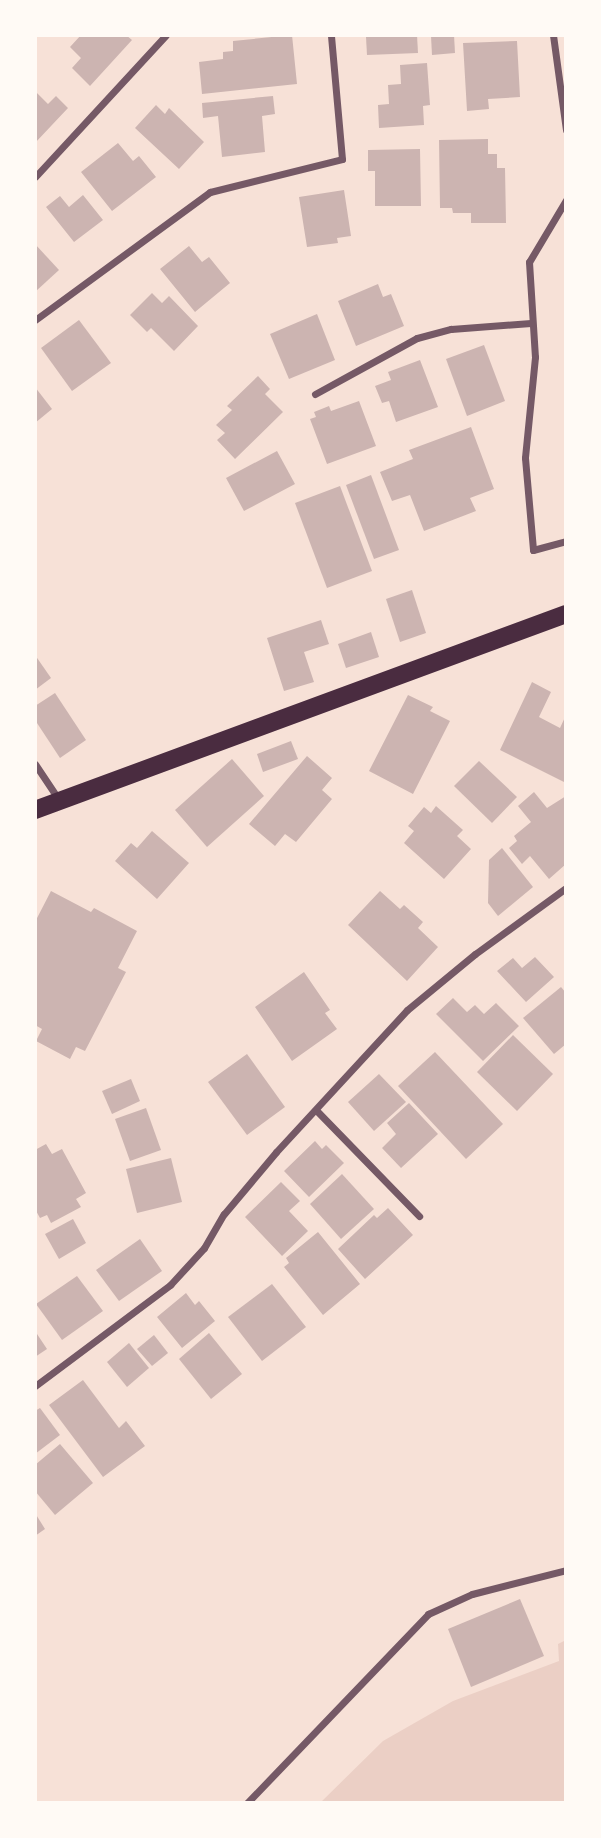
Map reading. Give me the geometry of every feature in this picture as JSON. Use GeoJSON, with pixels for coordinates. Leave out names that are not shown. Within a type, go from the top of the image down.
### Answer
{"type":"FeatureCollection","features":[{"type":"Feature","properties":{"kind":"main road"},"geometry":{"type":"LineString","coordinates":[[35,810],[566,614]]}},
{"type":"Feature","properties":{"kind":"street"},"geometry":{"type":"LineString","coordinates":[[35,177],[166,35]]}},
{"type":"Feature","properties":{"kind":"street"},"geometry":{"type":"LineString","coordinates":[[35,320],[210,192],[342,159],[331,35]]}},
{"type":"Feature","properties":{"kind":"street"},"geometry":{"type":"LineString","coordinates":[[553,35],[566,130]]}},
{"type":"Feature","properties":{"kind":"street"},"geometry":{"type":"LineString","coordinates":[[566,200],[529,262],[535,357],[525,458],[534,550],[566,541]]}},
{"type":"Feature","properties":{"kind":"street"},"geometry":{"type":"LineString","coordinates":[[315,394],[417,338],[451,329],[531,323]]}},
{"type":"Feature","properties":{"kind":"street"},"geometry":{"type":"LineString","coordinates":[[35,764],[59,800]]}},
{"type":"Feature","properties":{"kind":"street"},"geometry":{"type":"LineString","coordinates":[[35,1386],[170,1284],[204,1248],[224,1213],[407,1010],[475,954],[566,888]]}},
{"type":"Feature","properties":{"kind":"street"},"geometry":{"type":"LineString","coordinates":[[316,1110],[418,1216]]}},
{"type":"Feature","properties":{"kind":"street"},"geometry":{"type":"LineString","coordinates":[[247,1803],[428,1614],[472,1594],[566,1570]]}},
{"type":"Feature","properties":{"kind":"shaded area"},"geometry":{"type":"Polygon","coordinates":[[[566,1640],[566,1803],[320,1803],[383,1741],[453,1701],[559,1661],[558,1644],[566,1640]]]}},
{"type":"Feature","properties":{"kind":"building"},"geometry":{"type":"Polygon","coordinates":[[[81,35],[126,35],[132,40],[90,86],[72,68],[81,58],[70,47],[81,35]]]}},
{"type":"Feature","properties":{"kind":"building"},"geometry":{"type":"Polygon","coordinates":[[[292,35],[297,84],[202,94],[199,62],[223,59],[223,52],[233,51],[233,41],[292,35]]]}},
{"type":"Feature","properties":{"kind":"building"},"geometry":{"type":"Polygon","coordinates":[[[417,35],[418,53],[367,55],[366,37],[417,35]]]}},
{"type":"Feature","properties":{"kind":"building"},"geometry":{"type":"Polygon","coordinates":[[[454,35],[455,53],[432,55],[431,36],[454,35]]]}},
{"type":"Feature","properties":{"kind":"building"},"geometry":{"type":"Polygon","coordinates":[[[517,41],[520,97],[488,99],[489,109],[467,111],[463,43],[517,41]]]}},
{"type":"Feature","properties":{"kind":"building"},"geometry":{"type":"Polygon","coordinates":[[[427,63],[430,105],[423,106],[424,125],[379,128],[378,105],[389,104],[388,85],[401,84],[400,65],[427,63]]]}},
{"type":"Feature","properties":{"kind":"building"},"geometry":{"type":"Polygon","coordinates":[[[35,91],[48,104],[56,96],[68,108],[35,143],[35,91]]]}},
{"type":"Feature","properties":{"kind":"building"},"geometry":{"type":"Polygon","coordinates":[[[273,96],[275,114],[262,116],[265,152],[222,157],[218,116],[203,118],[202,103],[273,96]]]}},
{"type":"Feature","properties":{"kind":"building"},"geometry":{"type":"Polygon","coordinates":[[[156,105],[165,114],[169,108],[204,142],[179,169],[135,128],[156,105]]]}},
{"type":"Feature","properties":{"kind":"building"},"geometry":{"type":"Polygon","coordinates":[[[488,139],[488,154],[497,154],[497,168],[505,168],[506,223],[471,223],[471,213],[453,213],[452,208],[440,208],[439,140],[488,139]]]}},
{"type":"Feature","properties":{"kind":"building"},"geometry":{"type":"Polygon","coordinates":[[[118,143],[133,161],[139,156],[156,177],[112,211],[81,172],[118,143]]]}},
{"type":"Feature","properties":{"kind":"building"},"geometry":{"type":"Polygon","coordinates":[[[420,149],[421,206],[375,206],[375,171],[368,171],[368,150],[420,149]]]}},
{"type":"Feature","properties":{"kind":"building"},"geometry":{"type":"Polygon","coordinates":[[[344,190],[351,236],[337,238],[338,243],[307,247],[299,197],[344,190]]]}},
{"type":"Feature","properties":{"kind":"building"},"geometry":{"type":"Polygon","coordinates":[[[83,195],[103,220],[74,242],[46,207],[60,196],[69,207],[83,195]]]}},
{"type":"Feature","properties":{"kind":"building"},"geometry":{"type":"Polygon","coordinates":[[[35,244],[59,270],[35,292],[35,244]]]}},
{"type":"Feature","properties":{"kind":"building"},"geometry":{"type":"Polygon","coordinates":[[[189,246],[202,262],[209,257],[230,283],[195,312],[160,269],[189,246]]]}},
{"type":"Feature","properties":{"kind":"building"},"geometry":{"type":"Polygon","coordinates":[[[378,284],[383,297],[391,294],[404,326],[356,346],[338,301],[378,284]]]}},
{"type":"Feature","properties":{"kind":"building"},"geometry":{"type":"Polygon","coordinates":[[[152,293],[162,303],[169,296],[198,326],[174,351],[151,328],[147,332],[130,315],[152,293]]]}},
{"type":"Feature","properties":{"kind":"building"},"geometry":{"type":"Polygon","coordinates":[[[317,314],[335,360],[289,379],[270,334],[317,314]]]}},
{"type":"Feature","properties":{"kind":"building"},"geometry":{"type":"Polygon","coordinates":[[[79,320],[111,363],[72,391],[41,348],[79,320]]]}},
{"type":"Feature","properties":{"kind":"building"},"geometry":{"type":"Polygon","coordinates":[[[484,345],[505,401],[467,416],[446,359],[484,345]]]}},
{"type":"Feature","properties":{"kind":"building"},"geometry":{"type":"Polygon","coordinates":[[[420,360],[438,407],[396,422],[389,401],[382,403],[375,386],[391,380],[388,372],[420,360]]]}},
{"type":"Feature","properties":{"kind":"building"},"geometry":{"type":"Polygon","coordinates":[[[258,376],[270,389],[265,394],[283,412],[235,459],[217,440],[225,433],[216,425],[232,410],[227,406],[258,376]]]}},
{"type":"Feature","properties":{"kind":"building"},"geometry":{"type":"Polygon","coordinates":[[[35,387],[52,409],[35,423],[35,387]]]}},
{"type":"Feature","properties":{"kind":"building"},"geometry":{"type":"Polygon","coordinates":[[[359,401],[376,446],[327,464],[310,419],[316,417],[314,412],[329,406],[331,411],[359,401]]]}},
{"type":"Feature","properties":{"kind":"building"},"geometry":{"type":"Polygon","coordinates":[[[471,427],[494,489],[470,498],[476,511],[424,531],[410,495],[392,501],[380,472],[413,459],[409,450],[471,427]]]}},
{"type":"Feature","properties":{"kind":"building"},"geometry":{"type":"Polygon","coordinates":[[[277,451],[295,484],[244,511],[226,478],[277,451]]]}},
{"type":"Feature","properties":{"kind":"building"},"geometry":{"type":"Polygon","coordinates":[[[371,475],[399,550],[374,559],[346,485],[371,475]]]}},
{"type":"Feature","properties":{"kind":"building"},"geometry":{"type":"Polygon","coordinates":[[[340,486],[372,571],[327,588],[295,503],[340,486]]]}},
{"type":"Feature","properties":{"kind":"building"},"geometry":{"type":"Polygon","coordinates":[[[412,590],[426,633],[400,642],[386,599],[412,590]]]}},
{"type":"Feature","properties":{"kind":"building"},"geometry":{"type":"Polygon","coordinates":[[[321,620],[329,644],[304,652],[314,682],[284,691],[267,638],[321,620]]]}},
{"type":"Feature","properties":{"kind":"building"},"geometry":{"type":"Polygon","coordinates":[[[371,632],[379,657],[346,668],[338,644],[371,632]]]}},
{"type":"Feature","properties":{"kind":"building"},"geometry":{"type":"Polygon","coordinates":[[[35,655],[51,678],[35,690],[35,655]]]}},
{"type":"Feature","properties":{"kind":"building"},"geometry":{"type":"Polygon","coordinates":[[[532,682],[551,692],[539,717],[560,728],[566,715],[566,783],[500,750],[532,682]]]}},
{"type":"Feature","properties":{"kind":"building"},"geometry":{"type":"Polygon","coordinates":[[[55,693],[86,740],[60,758],[35,720],[35,706],[55,693]]]}},
{"type":"Feature","properties":{"kind":"building"},"geometry":{"type":"Polygon","coordinates":[[[408,695],[433,707],[430,711],[450,721],[413,794],[369,771],[408,695]]]}},
{"type":"Feature","properties":{"kind":"building"},"geometry":{"type":"Polygon","coordinates":[[[291,741],[298,759],[263,772],[257,754],[291,741]]]}},
{"type":"Feature","properties":{"kind":"building"},"geometry":{"type":"Polygon","coordinates":[[[307,756],[332,778],[322,790],[332,799],[296,842],[285,834],[275,846],[249,824],[307,756]]]}},
{"type":"Feature","properties":{"kind":"building"},"geometry":{"type":"Polygon","coordinates":[[[232,759],[264,796],[207,847],[175,810],[232,759]]]}},
{"type":"Feature","properties":{"kind":"building"},"geometry":{"type":"Polygon","coordinates":[[[479,761],[517,797],[492,823],[454,786],[479,761]]]}},
{"type":"Feature","properties":{"kind":"building"},"geometry":{"type":"Polygon","coordinates":[[[534,792],[547,808],[566,796],[566,864],[549,879],[530,856],[522,864],[509,848],[517,841],[514,836],[531,822],[518,806],[534,792]]]}},
{"type":"Feature","properties":{"kind":"building"},"geometry":{"type":"Polygon","coordinates":[[[436,806],[463,830],[457,836],[471,849],[444,879],[404,843],[414,831],[408,826],[424,807],[431,813],[436,806]]]}},
{"type":"Feature","properties":{"kind":"building"},"geometry":{"type":"Polygon","coordinates":[[[152,831],[189,863],[157,899],[115,861],[131,843],[137,848],[152,831]]]}},
{"type":"Feature","properties":{"kind":"building"},"geometry":{"type":"Polygon","coordinates":[[[502,848],[533,887],[498,916],[488,903],[489,860],[502,848]]]}},
{"type":"Feature","properties":{"kind":"building"},"geometry":{"type":"Polygon","coordinates":[[[51,891],[91,912],[94,908],[137,931],[118,968],[126,972],[85,1051],[76,1047],[70,1059],[36,1041],[42,1029],[35,1025],[35,922],[51,891]]]}},
{"type":"Feature","properties":{"kind":"building"},"geometry":{"type":"Polygon","coordinates":[[[380,891],[400,909],[404,905],[423,922],[418,928],[438,947],[407,981],[348,925],[380,891]]]}},
{"type":"Feature","properties":{"kind":"building"},"geometry":{"type":"Polygon","coordinates":[[[535,957],[554,977],[526,1002],[497,971],[513,958],[522,968],[535,957]]]}},
{"type":"Feature","properties":{"kind":"building"},"geometry":{"type":"Polygon","coordinates":[[[304,972],[330,1010],[325,1013],[337,1029],[292,1061],[255,1007],[304,972]]]}},
{"type":"Feature","properties":{"kind":"building"},"geometry":{"type":"Polygon","coordinates":[[[561,987],[566,993],[566,1044],[554,1054],[523,1018],[561,987]]]}},
{"type":"Feature","properties":{"kind":"building"},"geometry":{"type":"Polygon","coordinates":[[[453,998],[467,1012],[475,1005],[484,1014],[496,1003],[519,1026],[483,1061],[436,1014],[453,998]]]}},
{"type":"Feature","properties":{"kind":"building"},"geometry":{"type":"Polygon","coordinates":[[[513,1035],[553,1074],[517,1111],[477,1072],[513,1035]]]}},
{"type":"Feature","properties":{"kind":"building"},"geometry":{"type":"Polygon","coordinates":[[[435,1052],[503,1124],[466,1159],[398,1086],[435,1052]]]}},
{"type":"Feature","properties":{"kind":"building"},"geometry":{"type":"Polygon","coordinates":[[[247,1054],[285,1107],[247,1135],[208,1082],[247,1054]]]}},
{"type":"Feature","properties":{"kind":"building"},"geometry":{"type":"Polygon","coordinates":[[[379,1074],[406,1102],[374,1131],[348,1102],[379,1074]]]}},
{"type":"Feature","properties":{"kind":"building"},"geometry":{"type":"Polygon","coordinates":[[[131,1079],[140,1101],[112,1114],[102,1091],[131,1079]]]}},
{"type":"Feature","properties":{"kind":"building"},"geometry":{"type":"Polygon","coordinates":[[[409,1103],[438,1134],[401,1168],[382,1148],[396,1134],[387,1123],[409,1103]]]}},
{"type":"Feature","properties":{"kind":"building"},"geometry":{"type":"Polygon","coordinates":[[[146,1108],[161,1150],[130,1161],[115,1119],[146,1108]]]}},
{"type":"Feature","properties":{"kind":"building"},"geometry":{"type":"Polygon","coordinates":[[[315,1141],[322,1149],[326,1145],[344,1163],[309,1197],[284,1171],[315,1141]]]}},
{"type":"Feature","properties":{"kind":"building"},"geometry":{"type":"Polygon","coordinates":[[[46,1144],[52,1154],[62,1149],[86,1193],[76,1199],[81,1207],[51,1223],[47,1215],[40,1218],[35,1209],[35,1150],[46,1144]]]}},
{"type":"Feature","properties":{"kind":"building"},"geometry":{"type":"Polygon","coordinates":[[[171,1158],[182,1202],[137,1213],[126,1169],[171,1158]]]}},
{"type":"Feature","properties":{"kind":"building"},"geometry":{"type":"Polygon","coordinates":[[[342,1174],[374,1209],[341,1239],[310,1204],[342,1174]]]}},
{"type":"Feature","properties":{"kind":"building"},"geometry":{"type":"Polygon","coordinates":[[[281,1182],[300,1201],[289,1211],[308,1231],[282,1256],[245,1217],[281,1182]]]}},
{"type":"Feature","properties":{"kind":"building"},"geometry":{"type":"Polygon","coordinates":[[[388,1208],[413,1235],[365,1279],[338,1249],[374,1215],[377,1218],[388,1208]]]}},
{"type":"Feature","properties":{"kind":"building"},"geometry":{"type":"Polygon","coordinates":[[[73,1219],[86,1243],[59,1259],[45,1234],[73,1219]]]}},
{"type":"Feature","properties":{"kind":"building"},"geometry":{"type":"Polygon","coordinates":[[[318,1232],[360,1284],[323,1315],[284,1267],[289,1263],[286,1258],[318,1232]]]}},
{"type":"Feature","properties":{"kind":"building"},"geometry":{"type":"Polygon","coordinates":[[[140,1239],[162,1271],[119,1301],[96,1270],[140,1239]]]}},
{"type":"Feature","properties":{"kind":"building"},"geometry":{"type":"Polygon","coordinates":[[[77,1276],[103,1311],[62,1340],[36,1304],[77,1276]]]}},
{"type":"Feature","properties":{"kind":"building"},"geometry":{"type":"Polygon","coordinates":[[[272,1284],[306,1327],[262,1361],[228,1317],[272,1284]]]}},
{"type":"Feature","properties":{"kind":"building"},"geometry":{"type":"Polygon","coordinates":[[[186,1293],[195,1305],[199,1301],[215,1321],[182,1348],[157,1317],[186,1293]]]}},
{"type":"Feature","properties":{"kind":"building"},"geometry":{"type":"Polygon","coordinates":[[[35,1331],[47,1349],[35,1357],[35,1331]]]}},
{"type":"Feature","properties":{"kind":"building"},"geometry":{"type":"Polygon","coordinates":[[[209,1333],[242,1374],[211,1399],[179,1359],[209,1333]]]}},
{"type":"Feature","properties":{"kind":"building"},"geometry":{"type":"Polygon","coordinates":[[[154,1335],[168,1353],[152,1366],[137,1349],[154,1335]]]}},
{"type":"Feature","properties":{"kind":"building"},"geometry":{"type":"Polygon","coordinates":[[[129,1343],[149,1368],[127,1387],[107,1362],[129,1343]]]}},
{"type":"Feature","properties":{"kind":"building"},"geometry":{"type":"Polygon","coordinates":[[[83,1380],[119,1428],[126,1421],[145,1446],[103,1477],[49,1405],[83,1380]]]}},
{"type":"Feature","properties":{"kind":"building"},"geometry":{"type":"Polygon","coordinates":[[[40,1408],[60,1435],[35,1454],[35,1411],[40,1408]]]}},
{"type":"Feature","properties":{"kind":"building"},"geometry":{"type":"Polygon","coordinates":[[[60,1444],[93,1483],[55,1515],[35,1491],[35,1465],[60,1444]]]}},
{"type":"Feature","properties":{"kind":"building"},"geometry":{"type":"Polygon","coordinates":[[[35,1513],[45,1529],[35,1536],[35,1513]]]}},
{"type":"Feature","properties":{"kind":"building"},"geometry":{"type":"Polygon","coordinates":[[[520,1599],[544,1656],[471,1687],[448,1629],[520,1599]]]}}]}
